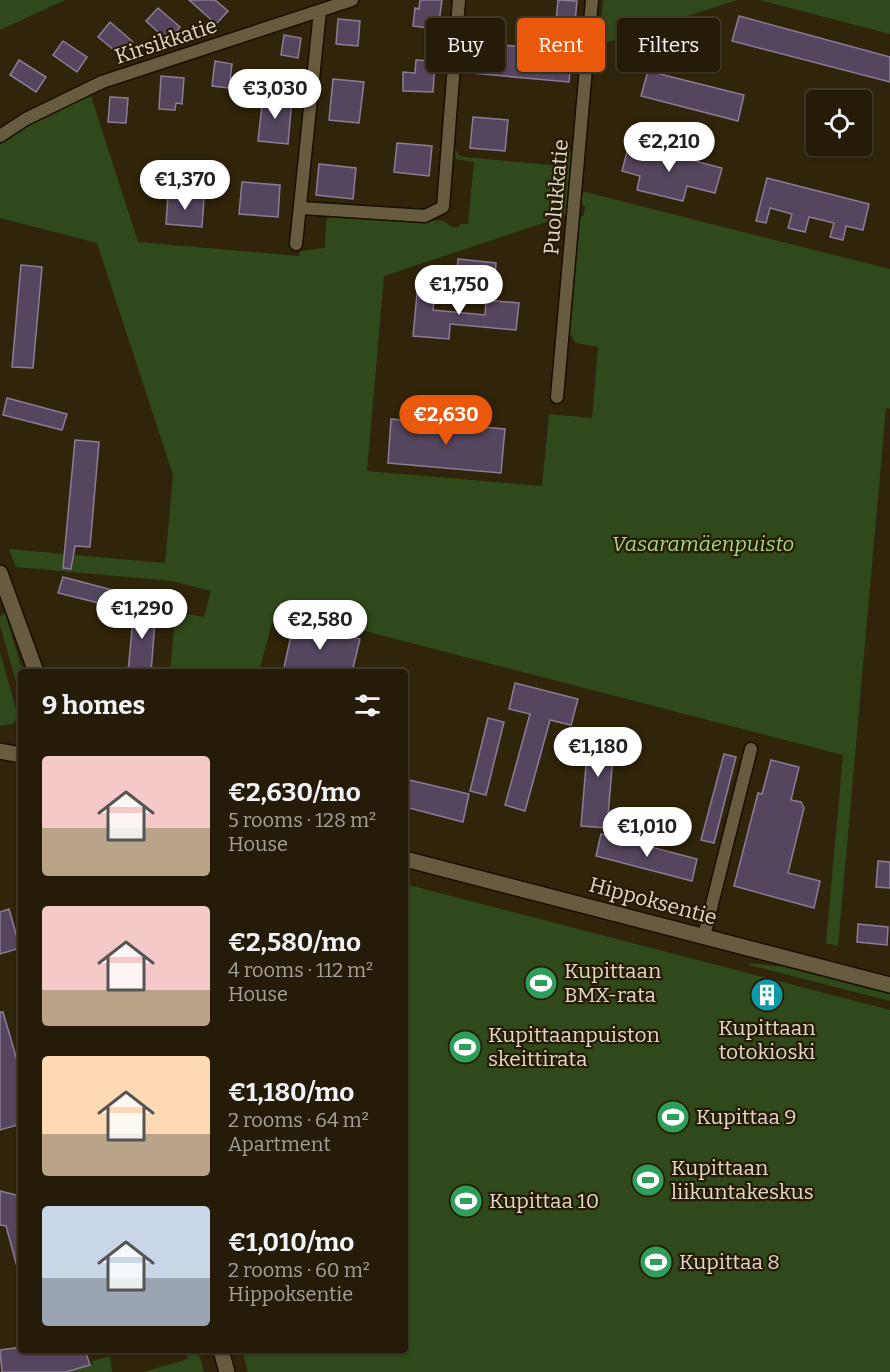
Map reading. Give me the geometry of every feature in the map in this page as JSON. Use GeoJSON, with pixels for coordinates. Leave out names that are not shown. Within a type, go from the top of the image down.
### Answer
{"type":"FeatureCollection","features":[{"type":"Feature","properties":{"kind":"street","name":"Kirsikkatie"},"geometry":{"type":"LineString","coordinates":[[0,136],[26,119],[102,82],[352,0]]}},
{"type":"Feature","properties":{"kind":"street"},"geometry":{"type":"LineString","coordinates":[[301,208],[425,216],[443,207],[459,0]]}},
{"type":"Feature","properties":{"kind":"street","name":"Puolukkatie"},"geometry":{"type":"LineString","coordinates":[[558,397],[592,0]]}},
{"type":"Feature","properties":{"kind":"street"},"geometry":{"type":"LineString","coordinates":[[296,244],[320,11]]}},
{"type":"Feature","properties":{"kind":"street"},"geometry":{"type":"LineString","coordinates":[[0,573],[35,669]]}},
{"type":"Feature","properties":{"kind":"street"},"geometry":{"type":"LineString","coordinates":[[704,936],[750,749]]}},
{"type":"Feature","properties":{"kind":"street"},"geometry":{"type":"LineString","coordinates":[[0,751],[18,754]]}},
{"type":"Feature","properties":{"kind":"street","name":"Hippoksentie"},"geometry":{"type":"LineString","coordinates":[[408,860],[890,985]]}},
{"type":"Feature","properties":{"kind":"street"},"geometry":{"type":"LineString","coordinates":[[222,1353],[227,1372]]}},
{"type":"Feature","properties":{"kind":"green space"},"geometry":{"type":"Polygon","coordinates":[[[0,0],[65,0],[0,30],[0,0]]]}},
{"type":"Feature","properties":{"kind":"green space"},"geometry":{"type":"Polygon","coordinates":[[[603,0],[737,0],[682,18],[617,18],[617,39],[605,43],[605,18],[601,18],[603,0]]]}},
{"type":"Feature","properties":{"kind":"green space"},"geometry":{"type":"Polygon","coordinates":[[[759,0],[890,0],[890,34],[759,0]]]}},
{"type":"Feature","properties":{"kind":"green space","name":"Vasaramäenpuisto"},"geometry":{"type":"Polygon","coordinates":[[[91,96],[138,242],[299,256],[300,251],[325,248],[326,221],[331,214],[443,221],[452,227],[468,224],[474,162],[456,159],[455,149],[459,155],[464,157],[561,166],[564,137],[571,153],[567,215],[384,276],[367,471],[542,486],[549,414],[592,418],[598,347],[576,343],[570,334],[580,218],[584,215],[585,207],[581,203],[582,194],[585,192],[890,269],[890,409],[886,408],[838,946],[826,943],[843,755],[276,608],[260,669],[170,669],[175,617],[181,613],[204,617],[211,591],[172,581],[16,567],[9,549],[165,563],[173,475],[97,243],[0,218],[0,142],[65,105],[91,96]]]}},
{"type":"Feature","properties":{"kind":"green space"},"geometry":{"type":"Polygon","coordinates":[[[5,613],[22,669],[18,669],[18,689],[0,625],[0,616],[5,613]]]}},
{"type":"Feature","properties":{"kind":"green space"},"geometry":{"type":"Polygon","coordinates":[[[0,652],[18,717],[13,724],[0,726],[0,652]]]}},
{"type":"Feature","properties":{"kind":"green space","name":"Kupittaan liikuntakeskus"},"geometry":{"type":"Polygon","coordinates":[[[408,885],[890,1010],[890,1372],[248,1372],[243,1353],[408,1353],[408,885]]]}},
{"type":"Feature","properties":{"kind":"green space"},"geometry":{"type":"Polygon","coordinates":[[[749,963],[785,967],[890,994],[890,1001],[749,965],[749,963]]]}},
{"type":"Feature","properties":{"kind":"green space"},"geometry":{"type":"Polygon","coordinates":[[[187,1353],[199,1353],[204,1372],[143,1372],[188,1359],[187,1353]]]}},
{"type":"Feature","properties":{"kind":"green space"},"geometry":{"type":"Polygon","coordinates":[[[110,1356],[112,1372],[66,1372],[93,1364],[92,1361],[110,1356]]]}},
{"type":"Feature","properties":{"kind":"building"},"geometry":{"type":"Polygon","coordinates":[[[189,0],[215,0],[228,11],[216,24],[189,0]]]}},
{"type":"Feature","properties":{"kind":"building"},"geometry":{"type":"Polygon","coordinates":[[[420,0],[442,0],[440,18],[426,18],[426,28],[413,26],[415,8],[419,9],[420,0]]]}},
{"type":"Feature","properties":{"kind":"building"},"geometry":{"type":"Polygon","coordinates":[[[558,0],[577,1],[575,18],[556,18],[558,0]]]}},
{"type":"Feature","properties":{"kind":"building"},"geometry":{"type":"Polygon","coordinates":[[[158,8],[180,27],[168,41],[146,21],[158,8]]]}},
{"type":"Feature","properties":{"kind":"building"},"geometry":{"type":"Polygon","coordinates":[[[739,16],[890,57],[890,82],[732,41],[739,16]]]}},
{"type":"Feature","properties":{"kind":"building"},"geometry":{"type":"Polygon","coordinates":[[[338,19],[360,21],[358,46],[336,44],[338,19]]]}},
{"type":"Feature","properties":{"kind":"building"},"geometry":{"type":"Polygon","coordinates":[[[110,22],[133,42],[121,56],[98,37],[110,22]]]}},
{"type":"Feature","properties":{"kind":"building"},"geometry":{"type":"Polygon","coordinates":[[[284,35],[301,38],[298,58],[281,55],[284,35]]]}},
{"type":"Feature","properties":{"kind":"building"},"geometry":{"type":"Polygon","coordinates":[[[63,41],[87,57],[77,72],[53,55],[63,41]]]}},
{"type":"Feature","properties":{"kind":"building"},"geometry":{"type":"Polygon","coordinates":[[[505,45],[517,46],[517,72],[570,72],[569,82],[471,73],[505,72],[505,45]]]}},
{"type":"Feature","properties":{"kind":"building"},"geometry":{"type":"Polygon","coordinates":[[[19,60],[46,77],[36,92],[10,75],[19,60]]]}},
{"type":"Feature","properties":{"kind":"building"},"geometry":{"type":"Polygon","coordinates":[[[416,60],[426,61],[426,72],[434,72],[433,92],[403,91],[403,72],[415,73],[416,60]]]}},
{"type":"Feature","properties":{"kind":"building"},"geometry":{"type":"Polygon","coordinates":[[[215,61],[232,64],[229,88],[212,86],[215,61]]]}},
{"type":"Feature","properties":{"kind":"building"},"geometry":{"type":"Polygon","coordinates":[[[648,72],[744,95],[738,121],[641,96],[648,72]]]}},
{"type":"Feature","properties":{"kind":"building"},"geometry":{"type":"Polygon","coordinates":[[[161,76],[184,78],[182,104],[176,103],[175,110],[159,109],[161,76]]]}},
{"type":"Feature","properties":{"kind":"building"},"geometry":{"type":"Polygon","coordinates":[[[333,79],[364,82],[359,123],[329,120],[333,79]]]}},
{"type":"Feature","properties":{"kind":"building"},"geometry":{"type":"Polygon","coordinates":[[[263,96],[292,99],[288,144],[258,141],[263,96]]]}},
{"type":"Feature","properties":{"kind":"building"},"geometry":{"type":"Polygon","coordinates":[[[110,97],[128,98],[126,123],[108,122],[110,97]]]}},
{"type":"Feature","properties":{"kind":"building"},"geometry":{"type":"Polygon","coordinates":[[[473,117],[508,120],[505,151],[470,148],[473,117]]]}},
{"type":"Feature","properties":{"kind":"building"},"geometry":{"type":"Polygon","coordinates":[[[397,143],[432,146],[429,176],[394,172],[397,143]]]}},
{"type":"Feature","properties":{"kind":"building"},"geometry":{"type":"Polygon","coordinates":[[[629,144],[722,168],[715,193],[687,186],[683,201],[637,190],[640,176],[622,171],[629,144]]]}},
{"type":"Feature","properties":{"kind":"building"},"geometry":{"type":"Polygon","coordinates":[[[319,164],[356,168],[353,199],[316,195],[319,164]]]}},
{"type":"Feature","properties":{"kind":"building"},"geometry":{"type":"Polygon","coordinates":[[[767,178],[869,204],[863,230],[846,226],[843,240],[830,237],[834,223],[809,217],[805,232],[788,228],[792,214],[770,208],[766,223],[756,221],[767,178]]]}},
{"type":"Feature","properties":{"kind":"building"},"geometry":{"type":"Polygon","coordinates":[[[242,182],[280,185],[278,217],[239,214],[242,182]]]}},
{"type":"Feature","properties":{"kind":"building"},"geometry":{"type":"Polygon","coordinates":[[[168,195],[204,198],[202,227],[166,224],[168,195]]]}},
{"type":"Feature","properties":{"kind":"building"},"geometry":{"type":"Polygon","coordinates":[[[458,259],[496,263],[494,293],[456,289],[458,259]]]}},
{"type":"Feature","properties":{"kind":"building"},"geometry":{"type":"Polygon","coordinates":[[[21,265],[42,267],[33,368],[12,367],[21,265]]]}},
{"type":"Feature","properties":{"kind":"building"},"geometry":{"type":"Polygon","coordinates":[[[418,283],[436,284],[433,310],[485,315],[486,300],[519,303],[516,330],[450,324],[449,339],[413,336],[418,283]]]}},
{"type":"Feature","properties":{"kind":"building"},"geometry":{"type":"Polygon","coordinates":[[[7,398],[67,414],[62,430],[3,415],[7,398]]]}},
{"type":"Feature","properties":{"kind":"building"},"geometry":{"type":"Polygon","coordinates":[[[391,419],[505,429],[501,473],[388,463],[391,419]]]}},
{"type":"Feature","properties":{"kind":"building"},"geometry":{"type":"Polygon","coordinates":[[[75,440],[99,442],[90,547],[75,546],[71,569],[63,568],[75,440]]]}},
{"type":"Feature","properties":{"kind":"building"},"geometry":{"type":"Polygon","coordinates":[[[63,577],[120,592],[115,607],[58,593],[63,577]]]}},
{"type":"Feature","properties":{"kind":"building"},"geometry":{"type":"Polygon","coordinates":[[[134,608],[156,609],[151,669],[128,669],[134,608]]]}},
{"type":"Feature","properties":{"kind":"building"},"geometry":{"type":"Polygon","coordinates":[[[294,622],[360,639],[353,669],[284,669],[294,622]]]}},
{"type":"Feature","properties":{"kind":"building"},"geometry":{"type":"Polygon","coordinates":[[[515,683],[578,699],[571,725],[550,720],[525,811],[505,805],[530,714],[509,709],[515,683]]]}},
{"type":"Feature","properties":{"kind":"building"},"geometry":{"type":"Polygon","coordinates":[[[488,718],[504,722],[486,795],[470,791],[488,718]]]}},
{"type":"Feature","properties":{"kind":"building"},"geometry":{"type":"Polygon","coordinates":[[[589,729],[615,731],[607,828],[581,826],[589,729]]]}},
{"type":"Feature","properties":{"kind":"building"},"geometry":{"type":"Polygon","coordinates":[[[724,754],[736,757],[714,843],[701,840],[724,754]]]}},
{"type":"Feature","properties":{"kind":"building"},"geometry":{"type":"Polygon","coordinates":[[[771,760],[799,767],[791,800],[801,802],[804,808],[788,873],[820,881],[814,908],[734,886],[758,793],[762,794],[771,760]]]}},
{"type":"Feature","properties":{"kind":"building"},"geometry":{"type":"Polygon","coordinates":[[[408,780],[469,794],[463,822],[408,808],[408,780]]]}},
{"type":"Feature","properties":{"kind":"building"},"geometry":{"type":"Polygon","coordinates":[[[601,834],[697,859],[692,881],[596,856],[601,834]]]}},
{"type":"Feature","properties":{"kind":"building"},"geometry":{"type":"Polygon","coordinates":[[[878,861],[890,862],[890,888],[876,887],[878,861]]]}},
{"type":"Feature","properties":{"kind":"building"},"geometry":{"type":"Polygon","coordinates":[[[9,909],[18,949],[0,954],[0,912],[9,909]]]}},
{"type":"Feature","properties":{"kind":"building"},"geometry":{"type":"Polygon","coordinates":[[[858,924],[888,927],[887,945],[857,942],[858,924]]]}},
{"type":"Feature","properties":{"kind":"building","name":"Kupittaan totokioski"},"geometry":{"type":"Polygon","coordinates":[[[767,981],[777,985],[781,995],[777,1005],[767,1009],[757,1005],[753,995],[757,985],[767,981]]]}},
{"type":"Feature","properties":{"kind":"building"},"geometry":{"type":"Polygon","coordinates":[[[0,1012],[3,1012],[18,1064],[18,1125],[0,1130],[0,1012]]]}},
{"type":"Feature","properties":{"kind":"building"},"geometry":{"type":"Polygon","coordinates":[[[0,1191],[18,1195],[18,1270],[6,1226],[0,1225],[0,1191]]]}},
{"type":"Feature","properties":{"kind":"building"},"geometry":{"type":"Polygon","coordinates":[[[18,1347],[18,1353],[86,1353],[90,1365],[66,1372],[2,1372],[0,1350],[18,1347]]]}},
{"type":"Feature","properties":{"kind":"place","name":"Kupittaan BMX-rata"},"geometry":{"type":"Point","coordinates":[541,983]}},
{"type":"Feature","properties":{"kind":"place","name":"Kupittaan totokioski"},"geometry":{"type":"Point","coordinates":[767,995]}},
{"type":"Feature","properties":{"kind":"place","name":"Kupittaanpuiston skeittirata"},"geometry":{"type":"Point","coordinates":[465,1047]}},
{"type":"Feature","properties":{"kind":"place","name":"Kupittaa 9"},"geometry":{"type":"Point","coordinates":[673,1117]}},
{"type":"Feature","properties":{"kind":"place","name":"Kupittaan liikuntakeskus"},"geometry":{"type":"Point","coordinates":[648,1180]}},
{"type":"Feature","properties":{"kind":"place","name":"Kupittaa 10"},"geometry":{"type":"Point","coordinates":[466,1201]}},
{"type":"Feature","properties":{"kind":"place","name":"Kupittaa 8"},"geometry":{"type":"Point","coordinates":[656,1262]}}]}
